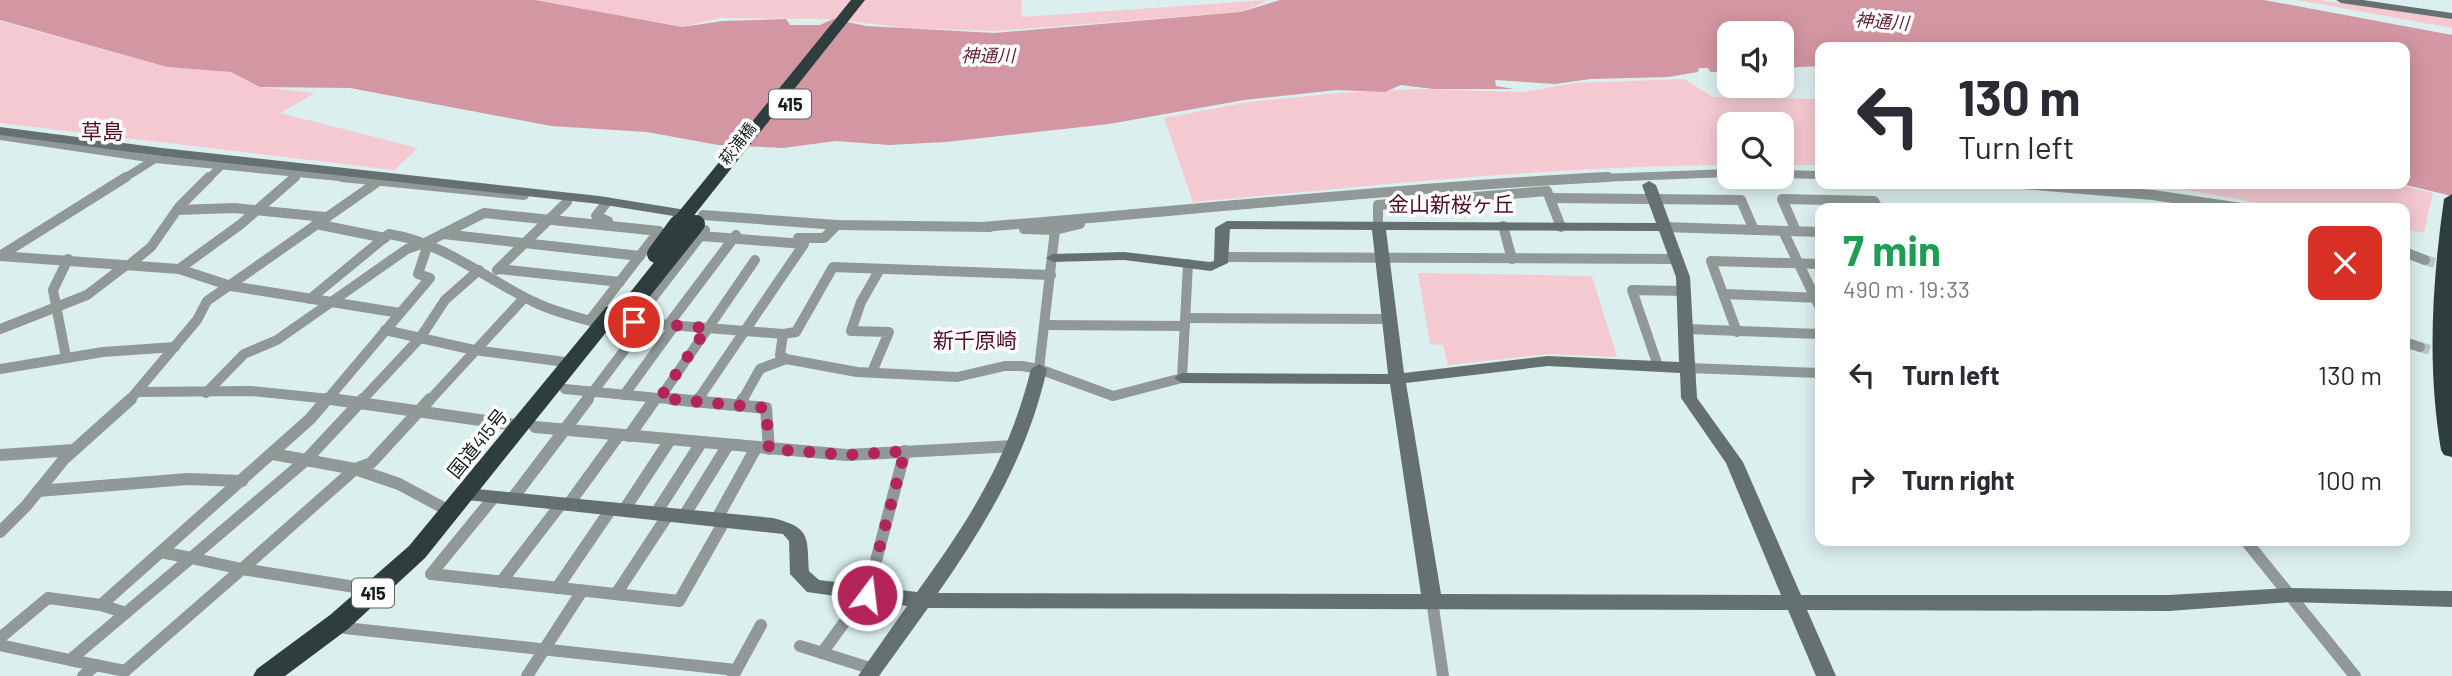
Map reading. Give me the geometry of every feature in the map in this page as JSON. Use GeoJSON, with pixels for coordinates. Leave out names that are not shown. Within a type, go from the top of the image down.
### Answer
{"type":"FeatureCollection","features":[{"type":"Feature","properties":{"kind":"highway","name":"萩浦橋"},"geometry":{"type":"LineString","coordinates":[[689,222],[858,0]]}},
{"type":"Feature","properties":{"kind":"highway","name":"萩浦橋"},"geometry":{"type":"LineString","coordinates":[[689,222],[872,0]]}},
{"type":"Feature","properties":{"kind":"highway"},"geometry":{"type":"LineString","coordinates":[[2452,199],[2439,314],[2443,394],[2452,450]]}},
{"type":"Feature","properties":{"kind":"highway","name":"国道415号"},"geometry":{"type":"LineString","coordinates":[[528,427],[565,389],[689,222]]}},
{"type":"Feature","properties":{"kind":"highway","name":"国道415号"},"geometry":{"type":"LineString","coordinates":[[280,676],[345,628],[412,570],[488,497],[528,427],[573,363],[619,319]]}},
{"type":"Feature","properties":{"kind":"highway","name":"国道415号"},"geometry":{"type":"LineString","coordinates":[[266,676],[339,622],[376,590],[417,552],[451,512],[488,497]]}},
{"type":"Feature","properties":{"kind":"street"},"geometry":{"type":"LineString","coordinates":[[2341,0],[2452,16]]}},
{"type":"Feature","properties":{"kind":"street"},"geometry":{"type":"LineString","coordinates":[[0,131],[563,199],[607,202],[736,236],[804,244],[696,402]]}},
{"type":"Feature","properties":{"kind":"street"},"geometry":{"type":"LineString","coordinates":[[0,136],[155,159],[376,183],[563,199]]}},
{"type":"Feature","properties":{"kind":"street"},"geometry":{"type":"LineString","coordinates":[[0,256],[155,159]]}},
{"type":"Feature","properties":{"kind":"street"},"geometry":{"type":"LineString","coordinates":[[0,329],[87,295],[151,247],[177,211],[221,166]]}},
{"type":"Feature","properties":{"kind":"street"},"geometry":{"type":"LineString","coordinates":[[983,227],[1339,198],[1442,186],[1717,173]]}},
{"type":"Feature","properties":{"kind":"street"},"geometry":{"type":"LineString","coordinates":[[178,269],[209,250],[260,210],[298,174]]}},
{"type":"Feature","properties":{"kind":"street"},"geometry":{"type":"LineString","coordinates":[[1717,174],[1657,180],[1651,192],[1677,259],[1684,291],[1689,398],[1734,463],[1826,676]]}},
{"type":"Feature","properties":{"kind":"street"},"geometry":{"type":"LineString","coordinates":[[1794,174],[1815,175]]}},
{"type":"Feature","properties":{"kind":"street"},"geometry":{"type":"LineString","coordinates":[[0,531],[74,450],[139,392],[197,320],[207,301],[376,183]]}},
{"type":"Feature","properties":{"kind":"street"},"geometry":{"type":"LineString","coordinates":[[2082,189],[2207,203]]}},
{"type":"Feature","properties":{"kind":"street"},"geometry":{"type":"LineString","coordinates":[[1444,676],[1397,379],[1378,225],[1378,205],[1547,191],[1561,227]]}},
{"type":"Feature","properties":{"kind":"street"},"geometry":{"type":"LineString","coordinates":[[1550,198],[1651,192],[1741,200],[1754,230]]}},
{"type":"Feature","properties":{"kind":"street"},"geometry":{"type":"LineString","coordinates":[[490,277],[549,220],[563,199]]}},
{"type":"Feature","properties":{"kind":"street"},"geometry":{"type":"LineString","coordinates":[[1796,231],[1782,199],[1875,203]]}},
{"type":"Feature","properties":{"kind":"street"},"geometry":{"type":"LineString","coordinates":[[607,202],[596,216],[598,219],[689,222]]}},
{"type":"Feature","properties":{"kind":"street"},"geometry":{"type":"LineString","coordinates":[[177,211],[234,208],[260,210],[321,220],[384,238]]}},
{"type":"Feature","properties":{"kind":"street"},"geometry":{"type":"LineString","coordinates":[[206,393],[244,354],[277,340],[407,249],[428,244],[466,220],[484,213],[549,220],[1055,230],[1095,219]]}},
{"type":"Feature","properties":{"kind":"street"},"geometry":{"type":"LineString","coordinates":[[565,389],[594,392],[624,395],[738,406],[766,408],[762,448],[720,520],[679,601],[431,574],[488,497],[565,430],[594,392],[619,319],[620,282],[640,256],[689,222]]}},
{"type":"Feature","properties":{"kind":"street"},"geometry":{"type":"LineString","coordinates":[[736,236],[813,240],[830,234],[837,225]]}},
{"type":"Feature","properties":{"kind":"street"},"geometry":{"type":"LineString","coordinates":[[1053,258],[1083,255],[1124,256],[1212,267],[1221,263],[1222,228],[1227,225],[1664,227],[1815,232]]}},
{"type":"Feature","properties":{"kind":"street"},"geometry":{"type":"LineString","coordinates":[[1503,226],[1512,259]]}},
{"type":"Feature","properties":{"kind":"street"},"geometry":{"type":"LineString","coordinates":[[800,646],[870,672],[975,525],[1034,400],[1055,230]]}},
{"type":"Feature","properties":{"kind":"street"},"geometry":{"type":"LineString","coordinates":[[1783,231],[1815,296]]}},
{"type":"Feature","properties":{"kind":"street"},"geometry":{"type":"LineString","coordinates":[[310,299],[390,234],[411,236],[459,257],[524,298],[619,319],[782,334],[796,332],[833,267],[1051,275]]}},
{"type":"Feature","properties":{"kind":"street"},"geometry":{"type":"LineString","coordinates":[[443,234],[640,256]]}},
{"type":"Feature","properties":{"kind":"street"},"geometry":{"type":"LineString","coordinates":[[624,395],[736,236]]}},
{"type":"Feature","properties":{"kind":"street"},"geometry":{"type":"LineString","coordinates":[[101,605],[273,454],[326,399],[430,278],[418,274],[428,244]]}},
{"type":"Feature","properties":{"kind":"street"},"geometry":{"type":"LineString","coordinates":[[2410,254],[2425,260]]}},
{"type":"Feature","properties":{"kind":"street"},"geometry":{"type":"LineString","coordinates":[[0,256],[178,269],[231,286],[400,313]]}},
{"type":"Feature","properties":{"kind":"street"},"geometry":{"type":"LineString","coordinates":[[1221,257],[1677,259]]}},
{"type":"Feature","properties":{"kind":"street"},"geometry":{"type":"LineString","coordinates":[[66,357],[53,290],[68,259]]}},
{"type":"Feature","properties":{"kind":"street"},"geometry":{"type":"LineString","coordinates":[[500,582],[564,504],[658,398],[755,260]]}},
{"type":"Feature","properties":{"kind":"street"},"geometry":{"type":"LineString","coordinates":[[1737,332],[1711,261],[1815,264]]}},
{"type":"Feature","properties":{"kind":"street"},"geometry":{"type":"LineString","coordinates":[[1182,378],[1188,264]]}},
{"type":"Feature","properties":{"kind":"street"},"geometry":{"type":"LineString","coordinates":[[499,268],[620,282]]}},
{"type":"Feature","properties":{"kind":"street"},"geometry":{"type":"LineString","coordinates":[[872,372],[889,332],[850,331],[861,302],[880,269]]}},
{"type":"Feature","properties":{"kind":"street"},"geometry":{"type":"LineString","coordinates":[[70,660],[306,460],[420,338],[445,300],[479,270]]}},
{"type":"Feature","properties":{"kind":"street"},"geometry":{"type":"LineString","coordinates":[[1658,366],[1632,290],[1684,291]]}},
{"type":"Feature","properties":{"kind":"street"},"geometry":{"type":"LineString","coordinates":[[1724,294],[1815,302]]}},
{"type":"Feature","properties":{"kind":"street"},"geometry":{"type":"LineString","coordinates":[[0,645],[125,671],[355,469],[371,463],[524,298]]}},
{"type":"Feature","properties":{"kind":"street"},"geometry":{"type":"LineString","coordinates":[[1045,325],[1389,319]]}},
{"type":"Feature","properties":{"kind":"street"},"geometry":{"type":"LineString","coordinates":[[1686,329],[1815,334]]}},
{"type":"Feature","properties":{"kind":"street"},"geometry":{"type":"LineString","coordinates":[[385,330],[474,350],[573,363]]}},
{"type":"Feature","properties":{"kind":"street"},"geometry":{"type":"LineString","coordinates":[[782,334],[780,355],[786,359],[872,372],[957,377],[1005,366],[1039,369],[1113,396],[1182,378],[1397,379],[1548,361],[1815,373]]}},
{"type":"Feature","properties":{"kind":"street"},"geometry":{"type":"LineString","coordinates":[[2410,344],[2420,346]]}},
{"type":"Feature","properties":{"kind":"street"},"geometry":{"type":"LineString","coordinates":[[2,371],[66,357],[175,347]]}},
{"type":"Feature","properties":{"kind":"street"},"geometry":{"type":"LineString","coordinates":[[738,406],[760,369],[786,359]]}},
{"type":"Feature","properties":{"kind":"street"},"geometry":{"type":"LineString","coordinates":[[139,392],[251,391],[361,402],[528,427],[847,455],[1014,446]]}},
{"type":"Feature","properties":{"kind":"street"},"geometry":{"type":"LineString","coordinates":[[556,588],[670,440]]}},
{"type":"Feature","properties":{"kind":"street"},"geometry":{"type":"LineString","coordinates":[[670,515],[701,443]]}},
{"type":"Feature","properties":{"kind":"street"},"geometry":{"type":"LineString","coordinates":[[616,594],[670,515],[728,445]]}},
{"type":"Feature","properties":{"kind":"street"},"geometry":{"type":"LineString","coordinates":[[0,455],[74,450]]}},
{"type":"Feature","properties":{"kind":"street"},"geometry":{"type":"LineString","coordinates":[[822,653],[866,595],[905,451]]}},
{"type":"Feature","properties":{"kind":"street"},"geometry":{"type":"LineString","coordinates":[[273,454],[355,469],[399,484],[451,512]]}},
{"type":"Feature","properties":{"kind":"street"},"geometry":{"type":"LineString","coordinates":[[38,491],[188,479],[242,481]]}},
{"type":"Feature","properties":{"kind":"street"},"geometry":{"type":"LineString","coordinates":[[488,497],[720,520],[789,530],[798,540],[800,574],[814,587],[920,600],[2169,603],[2290,595],[2452,598]]}},
{"type":"Feature","properties":{"kind":"street"},"geometry":{"type":"LineString","coordinates":[[2250,546],[2355,676]]}},
{"type":"Feature","properties":{"kind":"street"},"geometry":{"type":"LineString","coordinates":[[161,552],[242,569],[376,590]]}},
{"type":"Feature","properties":{"kind":"street"},"geometry":{"type":"LineString","coordinates":[[527,676],[582,591]]}},
{"type":"Feature","properties":{"kind":"street"},"geometry":{"type":"LineString","coordinates":[[0,638],[48,598],[101,605],[126,613]]}},
{"type":"Feature","properties":{"kind":"street"},"geometry":{"type":"LineString","coordinates":[[345,628],[734,673],[761,625]]}},
{"type":"Feature","properties":{"kind":"street"},"geometry":{"type":"LineString","coordinates":[[83,676],[96,665]]}},
{"type":"Feature","properties":{"kind":"shaded area"},"geometry":{"type":"Polygon","coordinates":[[[535,0],[1022,0],[1021,17],[1269,0],[1241,12],[996,31],[906,28],[833,19],[719,18],[682,27],[535,0]]]}},
{"type":"Feature","properties":{"kind":"shaded area"},"geometry":{"type":"Polygon","coordinates":[[[2297,0],[2318,0],[2452,18],[2452,28],[2297,0]]]}},
{"type":"Feature","properties":{"kind":"shaded area"},"geometry":{"type":"Polygon","coordinates":[[[0,21],[167,67],[231,72],[260,87],[315,93],[280,113],[418,148],[394,170],[0,123],[0,21]]]}},
{"type":"Feature","properties":{"kind":"shaded area"},"geometry":{"type":"Polygon","coordinates":[[[1684,79],[1717,98],[1815,99],[1815,165],[1794,165],[1794,112],[1717,112],[1717,165],[1527,173],[1193,202],[1164,118],[1249,102],[1338,93],[1418,89],[1522,92],[1577,83],[1684,79]]]}},
{"type":"Feature","properties":{"kind":"shaded area"},"geometry":{"type":"Polygon","coordinates":[[[2410,188],[2433,193],[2424,233],[2410,230],[2410,203],[2258,203],[2181,189],[2410,188]]]}},
{"type":"Feature","properties":{"kind":"shaded area"},"geometry":{"type":"Polygon","coordinates":[[[1418,273],[1592,276],[1617,357],[1549,354],[1448,365],[1443,345],[1430,344],[1418,273]]]}},
{"type":"Feature","properties":{"kind":"water","name":"神通川"},"geometry":{"type":"Polygon","coordinates":[[[0,0],[535,0],[682,27],[723,21],[786,19],[790,25],[820,25],[833,19],[866,26],[994,33],[1241,12],[1280,0],[2264,0],[2452,35],[2452,196],[2410,186],[2410,42],[1815,42],[1815,66],[1794,67],[1794,21],[1717,21],[1717,72],[1699,68],[1698,72],[1668,77],[1590,79],[1555,84],[1495,80],[1496,86],[1514,89],[1433,89],[1401,85],[1385,92],[1337,90],[1244,100],[1109,124],[946,142],[889,145],[836,141],[783,148],[718,145],[647,132],[551,126],[350,88],[260,87],[231,72],[167,67],[0,20],[0,0]]]}},
{"type":"Feature","properties":{"kind":"tunnel"},"geometry":{"type":"LineString","coordinates":[[2425,260],[2452,268]]}},
{"type":"Feature","properties":{"kind":"tunnel"},"geometry":{"type":"LineString","coordinates":[[2420,347],[2452,356]]}},
{"type":"Feature","properties":{"kind":"district","name":"草島"},"geometry":{"type":"Point","coordinates":[102,130]}},
{"type":"Feature","properties":{"kind":"district","name":"金山新桜ヶ丘"},"geometry":{"type":"Point","coordinates":[1451,203]}},
{"type":"Feature","properties":{"kind":"district","name":"新千原崎"},"geometry":{"type":"Point","coordinates":[975,339]}},
{"type":"Feature","properties":{"kind":"route"},"geometry":{"type":"LineString","coordinates":[[634,322],[707,328],[660,398],[766,408],[769,449],[847,455],[905,451],[867,595]]}}]}
